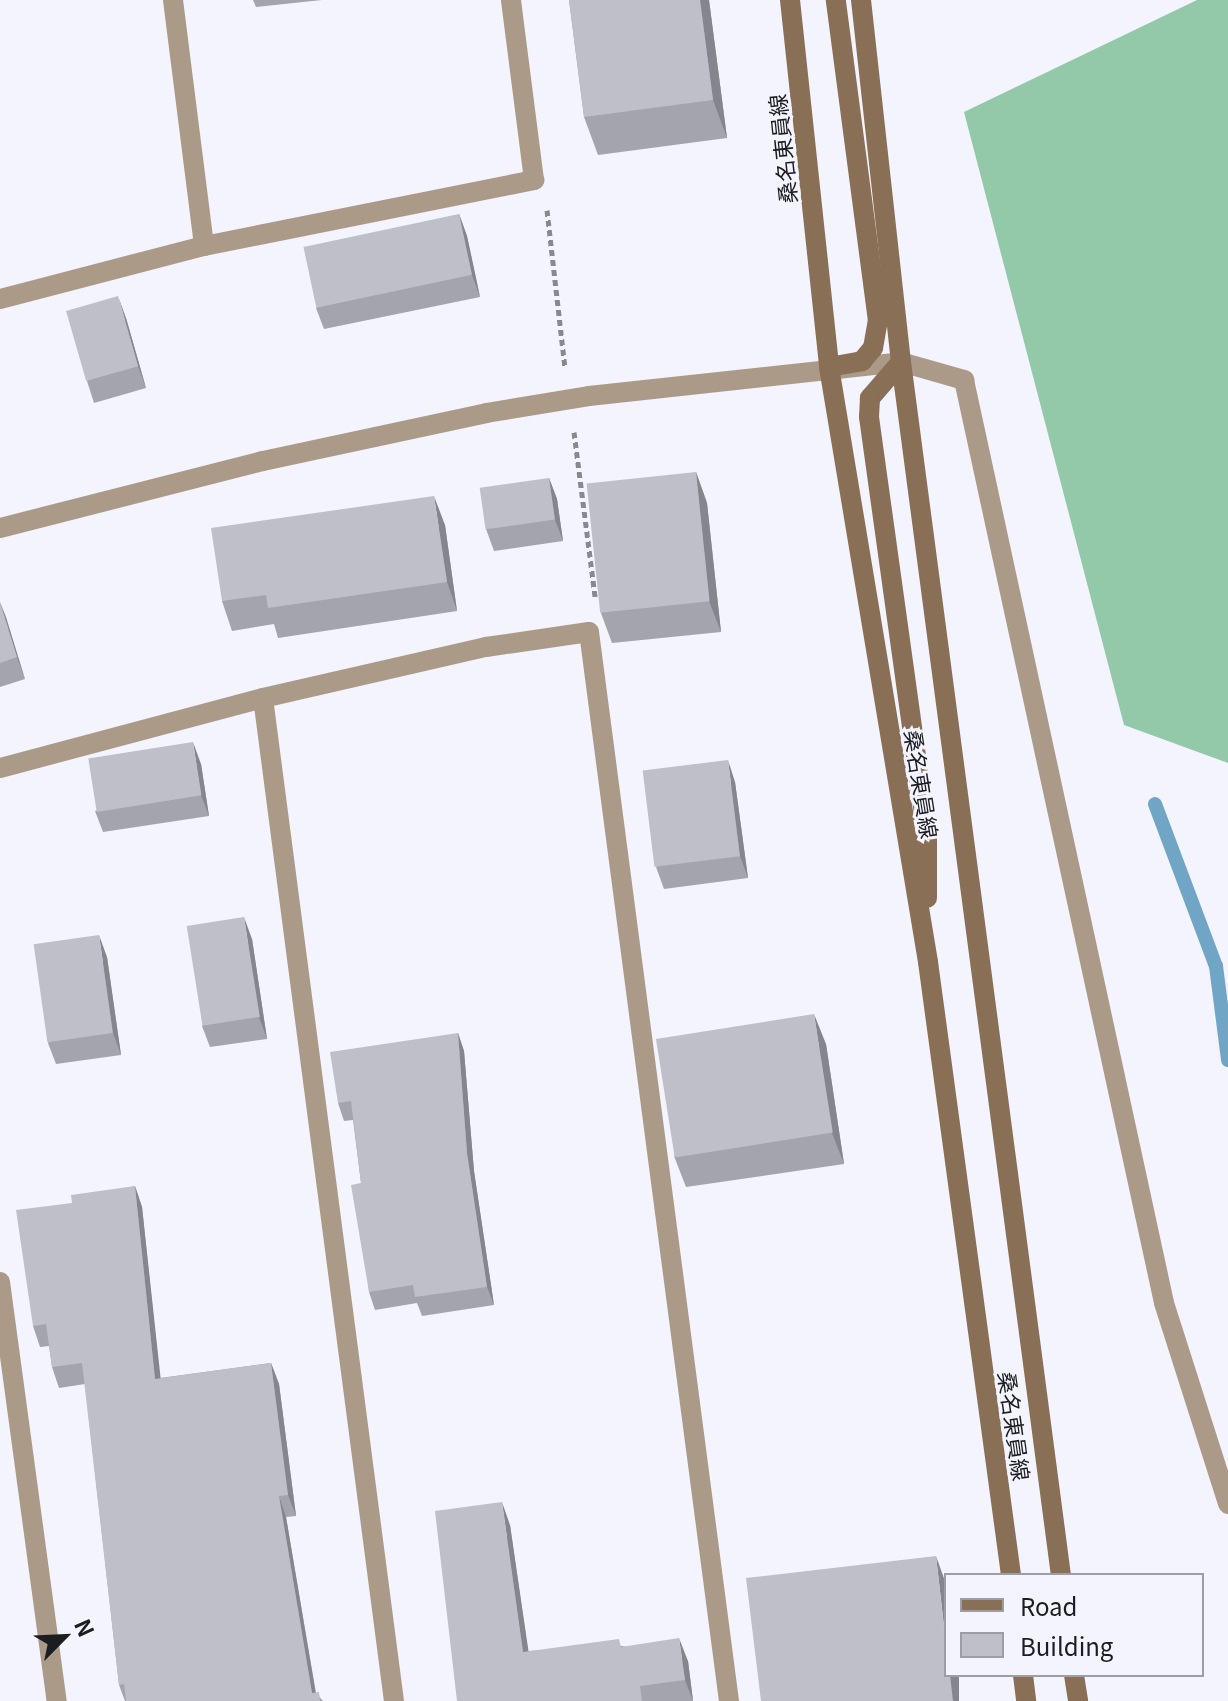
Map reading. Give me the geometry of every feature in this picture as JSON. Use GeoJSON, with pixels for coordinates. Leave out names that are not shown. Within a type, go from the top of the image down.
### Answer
{"type":"FeatureCollection","features":[{"type":"Feature","properties":{"kind":"main road","name":"桑名東員線"},"geometry":{"type":"LineString","coordinates":[[790,0],[829,367],[928,962],[1011,1573]]}},
{"type":"Feature","properties":{"kind":"main road"},"geometry":{"type":"LineString","coordinates":[[829,367],[862,361],[873,348],[878,321],[836,0]]}},
{"type":"Feature","properties":{"kind":"main road","name":"桑名東員線"},"geometry":{"type":"LineString","coordinates":[[861,0],[901,362],[1061,1573]]}},
{"type":"Feature","properties":{"kind":"main road"},"geometry":{"type":"LineString","coordinates":[[901,362],[870,398],[869,417],[927,833],[928,962]]}},
{"type":"Feature","properties":{"kind":"main road"},"geometry":{"type":"LineString","coordinates":[[1023,1677],[1026,1701]]}},
{"type":"Feature","properties":{"kind":"main road"},"geometry":{"type":"LineString","coordinates":[[1074,1677],[1078,1701]]}},
{"type":"Feature","properties":{"kind":"street"},"geometry":{"type":"LineString","coordinates":[[173,0],[204,246]]}},
{"type":"Feature","properties":{"kind":"street"},"geometry":{"type":"LineString","coordinates":[[0,299],[204,246],[534,180],[511,0]]}},
{"type":"Feature","properties":{"kind":"street"},"geometry":{"type":"LineString","coordinates":[[0,528],[263,461],[486,413],[829,367],[901,362],[964,380],[1164,1303],[1228,1504]]}},
{"type":"Feature","properties":{"kind":"street"},"geometry":{"type":"LineString","coordinates":[[0,768],[263,698],[486,647],[589,632],[729,1701]]}},
{"type":"Feature","properties":{"kind":"street"},"geometry":{"type":"LineString","coordinates":[[263,698],[394,1701]]}},
{"type":"Feature","properties":{"kind":"street"},"geometry":{"type":"LineString","coordinates":[[0,1282],[57,1701]]}},
{"type":"Feature","properties":{"kind":"green space"},"geometry":{"type":"Polygon","coordinates":[[[1197,0],[1228,0],[1228,763],[1124,725],[964,112],[1197,0]]]}},
{"type":"Feature","properties":{"kind":"building"},"geometry":{"type":"Polygon","coordinates":[[[569,0],[700,0],[713,100],[584,117],[569,0]]]}},
{"type":"Feature","properties":{"kind":"building"},"geometry":{"type":"Polygon","coordinates":[[[459,214],[472,275],[316,308],[303,247],[459,214]]]}},
{"type":"Feature","properties":{"kind":"building"},"geometry":{"type":"Polygon","coordinates":[[[118,296],[138,366],[86,381],[66,311],[118,296]]]}},
{"type":"Feature","properties":{"kind":"building"},"geometry":{"type":"Polygon","coordinates":[[[696,472],[710,601],[600,613],[587,483],[696,472]]]}},
{"type":"Feature","properties":{"kind":"building"},"geometry":{"type":"Polygon","coordinates":[[[549,478],[555,520],[486,529],[480,488],[549,478]]]}},
{"type":"Feature","properties":{"kind":"building"},"geometry":{"type":"Polygon","coordinates":[[[434,496],[447,582],[268,608],[266,595],[222,601],[211,528],[434,496]]]}},
{"type":"Feature","properties":{"kind":"building"},"geometry":{"type":"Polygon","coordinates":[[[0,603],[17,657],[0,663],[0,603]]]}},
{"type":"Feature","properties":{"kind":"building"},"geometry":{"type":"Polygon","coordinates":[[[193,742],[201,795],[97,812],[88,759],[193,742]]]}},
{"type":"Feature","properties":{"kind":"building"},"geometry":{"type":"Polygon","coordinates":[[[728,760],[740,856],[654,867],[643,770],[728,760]]]}},
{"type":"Feature","properties":{"kind":"building"},"geometry":{"type":"Polygon","coordinates":[[[244,917],[260,1017],[203,1026],[187,926],[244,917]]]}},
{"type":"Feature","properties":{"kind":"building"},"geometry":{"type":"Polygon","coordinates":[[[99,935],[113,1033],[47,1042],[34,944],[99,935]]]}},
{"type":"Feature","properties":{"kind":"building"},"geometry":{"type":"Polygon","coordinates":[[[814,1014],[833,1133],[675,1158],[656,1039],[814,1014]]]}},
{"type":"Feature","properties":{"kind":"building"},"geometry":{"type":"Polygon","coordinates":[[[458,1033],[467,1153],[487,1287],[415,1297],[413,1285],[369,1292],[351,1185],[361,1183],[351,1101],[338,1103],[330,1052],[458,1033]]]}},
{"type":"Feature","properties":{"kind":"building"},"geometry":{"type":"Polygon","coordinates":[[[135,1186],[155,1379],[271,1363],[288,1495],[279,1496],[312,1693],[319,1692],[320,1701],[126,1701],[124,1684],[119,1685],[82,1363],[52,1367],[46,1324],[33,1326],[16,1210],[72,1203],[71,1195],[135,1186]]]}},
{"type":"Feature","properties":{"kind":"building"},"geometry":{"type":"Polygon","coordinates":[[[502,1502],[523,1652],[619,1639],[621,1647],[679,1638],[685,1680],[640,1686],[642,1701],[457,1701],[435,1511],[502,1502]]]}},
{"type":"Feature","properties":{"kind":"building"},"geometry":{"type":"Polygon","coordinates":[[[936,1556],[944,1626],[944,1677],[950,1677],[953,1701],[761,1701],[746,1578],[936,1556]]]}},
{"type":"Feature","properties":{"kind":"waterway"},"geometry":{"type":"LineString","coordinates":[[1155,804],[1216,966],[1228,1060]]}}]}
